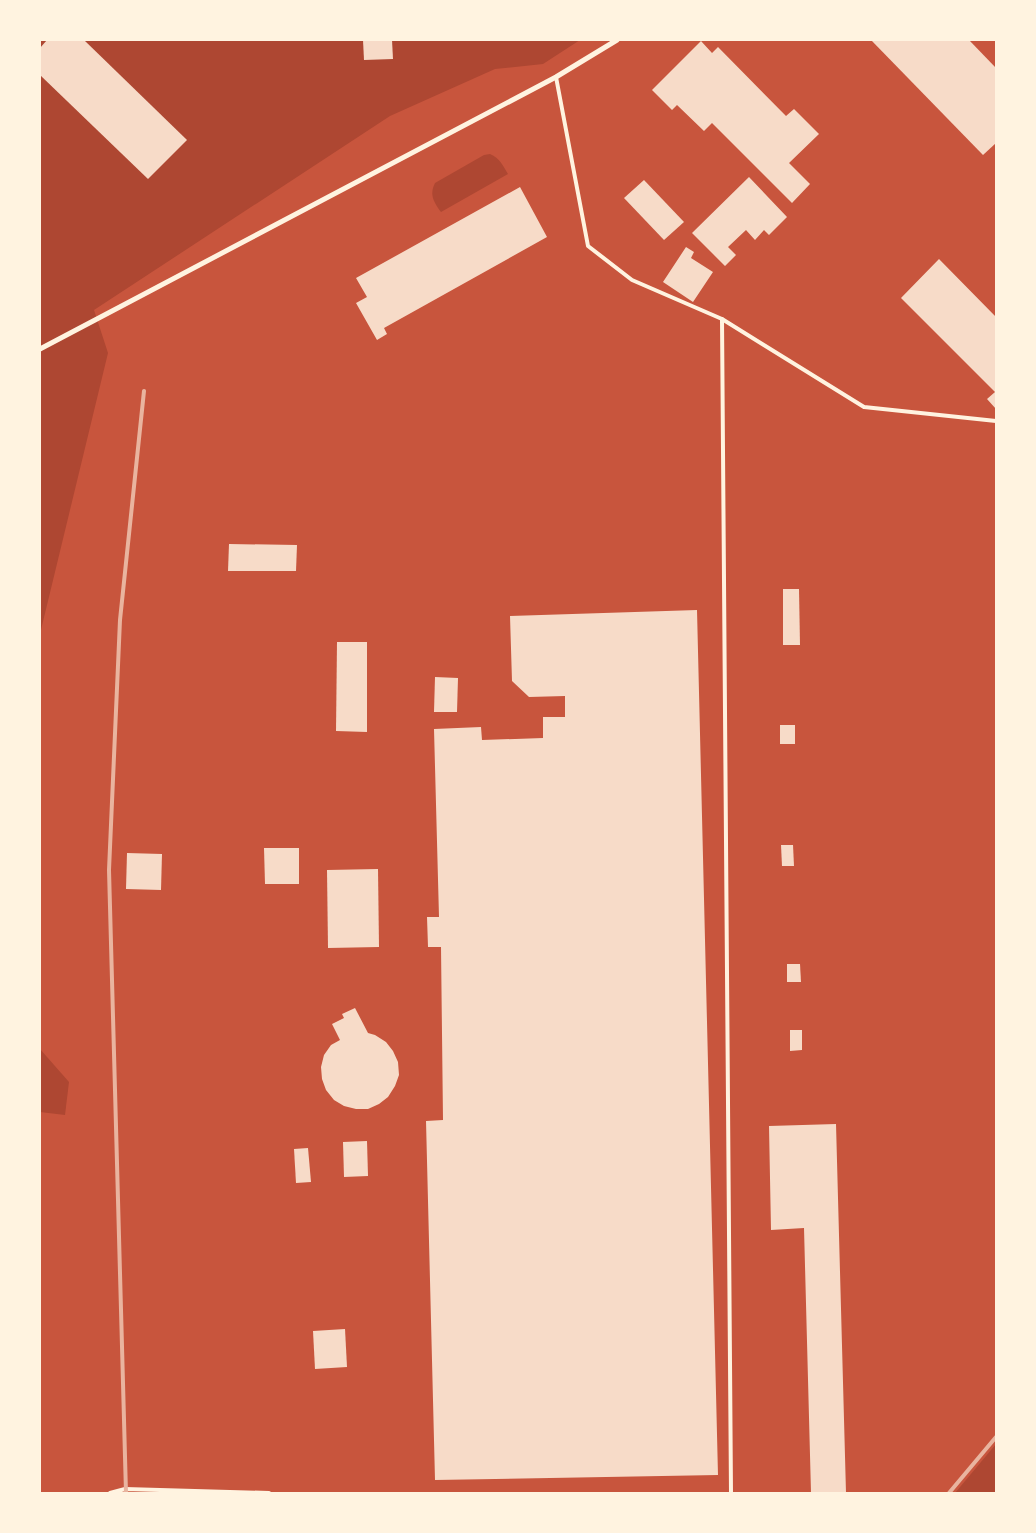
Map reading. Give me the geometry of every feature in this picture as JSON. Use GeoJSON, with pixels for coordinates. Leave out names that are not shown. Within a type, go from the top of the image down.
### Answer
{"type":"FeatureCollection","features":[{"type":"Feature","properties":{"kind":"street"},"geometry":{"type":"LineString","coordinates":[[40,349],[556,77],[617,40]]}},
{"type":"Feature","properties":{"kind":"lane"},"geometry":{"type":"LineString","coordinates":[[556,77],[588,246],[632,280],[722,319],[864,408],[996,421]]}},
{"type":"Feature","properties":{"kind":"lane"},"geometry":{"type":"LineString","coordinates":[[722,319],[731,1493]]}},
{"type":"Feature","properties":{"kind":"lane"},"geometry":{"type":"LineString","coordinates":[[110,1493],[125,1489],[269,1493]]}},
{"type":"Feature","properties":{"kind":"shaded area"},"geometry":{"type":"Polygon","coordinates":[[[40,40],[580,40],[543,64],[495,69],[390,116],[94,310],[108,353],[40,634],[40,40]]]}},
{"type":"Feature","properties":{"kind":"shaded area"},"geometry":{"type":"Polygon","coordinates":[[[490,154],[499,160],[508,174],[441,212],[433,198],[432,191],[435,183],[484,155],[490,154]]]}},
{"type":"Feature","properties":{"kind":"shaded area"},"geometry":{"type":"Polygon","coordinates":[[[40,1049],[69,1082],[65,1115],[40,1112],[40,1049]]]}},
{"type":"Feature","properties":{"kind":"shaded area"},"geometry":{"type":"Polygon","coordinates":[[[996,1444],[996,1493],[955,1493],[996,1444]]]}},
{"type":"Feature","properties":{"kind":"building"},"geometry":{"type":"Polygon","coordinates":[[[47,40],[84,40],[187,140],[148,179],[40,75],[40,48],[47,40]]]}},
{"type":"Feature","properties":{"kind":"building"},"geometry":{"type":"Polygon","coordinates":[[[363,40],[392,40],[393,59],[364,60],[363,40]]]}},
{"type":"Feature","properties":{"kind":"building"},"geometry":{"type":"Polygon","coordinates":[[[871,40],[969,40],[996,68],[996,143],[983,155],[871,40]]]}},
{"type":"Feature","properties":{"kind":"building"},"geometry":{"type":"Polygon","coordinates":[[[701,41],[712,53],[718,47],[786,116],[794,109],[819,134],[789,163],[810,184],[792,203],[712,123],[704,131],[677,105],[672,110],[652,90],[701,41]]]}},
{"type":"Feature","properties":{"kind":"building"},"geometry":{"type":"Polygon","coordinates":[[[749,177],[787,217],[769,235],[764,230],[755,240],[746,230],[728,247],[736,255],[725,266],[692,233],[749,177]]]}},
{"type":"Feature","properties":{"kind":"building"},"geometry":{"type":"Polygon","coordinates":[[[644,180],[684,222],[664,240],[624,198],[644,180]]]}},
{"type":"Feature","properties":{"kind":"building"},"geometry":{"type":"Polygon","coordinates":[[[520,187],[547,237],[384,328],[387,334],[377,340],[356,303],[367,297],[356,278],[520,187]]]}},
{"type":"Feature","properties":{"kind":"building"},"geometry":{"type":"Polygon","coordinates":[[[686,247],[694,252],[691,258],[713,272],[693,302],[663,282],[686,247]]]}},
{"type":"Feature","properties":{"kind":"building"},"geometry":{"type":"Polygon","coordinates":[[[939,259],[996,317],[996,409],[987,399],[995,392],[901,298],[939,259]]]}},
{"type":"Feature","properties":{"kind":"building"},"geometry":{"type":"Polygon","coordinates":[[[229,544],[297,545],[296,571],[228,571],[229,544]]]}},
{"type":"Feature","properties":{"kind":"building"},"geometry":{"type":"Polygon","coordinates":[[[783,589],[799,589],[800,645],[783,645],[783,589]]]}},
{"type":"Feature","properties":{"kind":"building"},"geometry":{"type":"Polygon","coordinates":[[[697,610],[718,1475],[435,1480],[426,1121],[443,1120],[441,947],[428,947],[427,917],[439,917],[434,729],[481,727],[482,740],[543,738],[543,717],[565,717],[565,696],[529,697],[512,681],[510,616],[697,610]]]}},
{"type":"Feature","properties":{"kind":"building"},"geometry":{"type":"Polygon","coordinates":[[[337,642],[367,642],[367,732],[336,731],[337,642]]]}},
{"type":"Feature","properties":{"kind":"building"},"geometry":{"type":"Polygon","coordinates":[[[435,677],[458,678],[457,712],[434,712],[435,677]]]}},
{"type":"Feature","properties":{"kind":"building"},"geometry":{"type":"Polygon","coordinates":[[[780,725],[795,725],[795,744],[780,744],[780,725]]]}},
{"type":"Feature","properties":{"kind":"building"},"geometry":{"type":"Polygon","coordinates":[[[781,845],[793,845],[794,866],[782,866],[781,845]]]}},
{"type":"Feature","properties":{"kind":"building"},"geometry":{"type":"Polygon","coordinates":[[[264,848],[299,848],[299,884],[265,884],[264,848]]]}},
{"type":"Feature","properties":{"kind":"building"},"geometry":{"type":"Polygon","coordinates":[[[127,853],[162,854],[161,890],[126,889],[127,853]]]}},
{"type":"Feature","properties":{"kind":"building"},"geometry":{"type":"Polygon","coordinates":[[[378,869],[379,947],[328,948],[327,870],[378,869]]]}},
{"type":"Feature","properties":{"kind":"building"},"geometry":{"type":"Polygon","coordinates":[[[787,964],[800,964],[801,982],[787,982],[787,964]]]}},
{"type":"Feature","properties":{"kind":"building"},"geometry":{"type":"Polygon","coordinates":[[[355,1008],[368,1033],[386,1042],[398,1062],[399,1075],[388,1097],[368,1109],[344,1106],[334,1100],[326,1090],[322,1079],[321,1067],[324,1055],[331,1045],[340,1040],[332,1024],[344,1018],[342,1014],[355,1008]]]}},
{"type":"Feature","properties":{"kind":"building"},"geometry":{"type":"Polygon","coordinates":[[[790,1030],[802,1030],[802,1050],[790,1051],[790,1030]]]}},
{"type":"Feature","properties":{"kind":"building"},"geometry":{"type":"Polygon","coordinates":[[[836,1124],[846,1493],[811,1493],[804,1228],[771,1230],[769,1126],[836,1124]]]}},
{"type":"Feature","properties":{"kind":"building"},"geometry":{"type":"Polygon","coordinates":[[[367,1141],[368,1176],[344,1177],[343,1142],[367,1141]]]}},
{"type":"Feature","properties":{"kind":"building"},"geometry":{"type":"Polygon","coordinates":[[[308,1148],[311,1182],[296,1183],[294,1149],[308,1148]]]}},
{"type":"Feature","properties":{"kind":"building"},"geometry":{"type":"Polygon","coordinates":[[[345,1329],[347,1367],[315,1369],[313,1331],[345,1329]]]}},
{"type":"Feature","properties":{"kind":"railway"},"geometry":{"type":"LineString","coordinates":[[126,1493],[109,870],[120,620],[144,391]]}},
{"type":"Feature","properties":{"kind":"railway"},"geometry":{"type":"LineString","coordinates":[[949,1493],[996,1437]]}}]}
